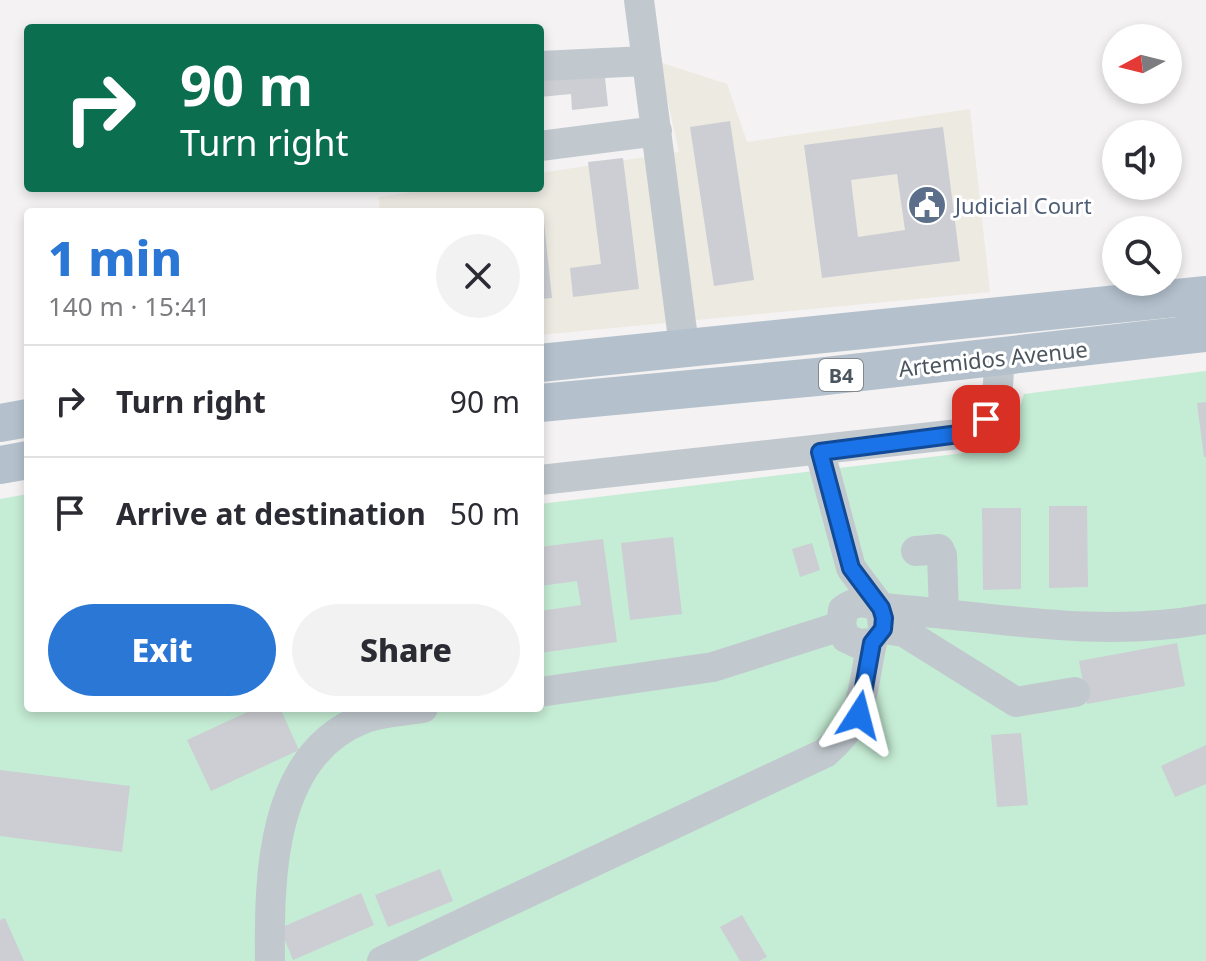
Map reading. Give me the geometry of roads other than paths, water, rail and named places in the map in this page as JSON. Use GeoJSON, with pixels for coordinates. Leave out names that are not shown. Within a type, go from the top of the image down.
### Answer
{"type":"FeatureCollection","features":[{"type":"Feature","properties":{"kind":"main road","name":"Artemidos Avenue"},"geometry":{"type":"LineString","coordinates":[[544,363],[1206,295]]}},
{"type":"Feature","properties":{"kind":"main road"},"geometry":{"type":"LineString","coordinates":[[993,318],[999,358]]}},
{"type":"Feature","properties":{"kind":"main road","name":"Artemidos Avenue"},"geometry":{"type":"LineString","coordinates":[[544,403],[999,358],[1206,333]]}},
{"type":"Feature","properties":{"kind":"main road"},"geometry":{"type":"LineString","coordinates":[[0,423],[24,419]]}},
{"type":"Feature","properties":{"kind":"main road"},"geometry":{"type":"LineString","coordinates":[[0,465],[24,461]]}},
{"type":"Feature","properties":{"kind":"street"},"geometry":{"type":"LineString","coordinates":[[639,0],[684,346]]}},
{"type":"Feature","properties":{"kind":"street"},"geometry":{"type":"LineString","coordinates":[[544,66],[646,61]]}},
{"type":"Feature","properties":{"kind":"street"},"geometry":{"type":"LineString","coordinates":[[544,145],[657,131]]}},
{"type":"Feature","properties":{"kind":"street"},"geometry":{"type":"LineString","coordinates":[[544,480],[937,438],[976,426],[986,419],[994,405],[999,358]]}},
{"type":"Feature","properties":{"kind":"street"},"geometry":{"type":"LineString","coordinates":[[382,961],[825,753],[847,734],[859,715],[879,626],[851,568],[820,452]]}},
{"type":"Feature","properties":{"kind":"street"},"geometry":{"type":"LineString","coordinates":[[916,551],[939,549],[942,555],[944,613]]}},
{"type":"Feature","properties":{"kind":"street"},"geometry":{"type":"LineString","coordinates":[[544,691],[713,667],[841,626],[843,610],[853,603],[867,602],[879,626],[904,632],[1016,702],[1075,692]]}},
{"type":"Feature","properties":{"kind":"street"},"geometry":{"type":"LineString","coordinates":[[879,626],[944,613],[1073,626],[1158,628],[1206,619]]}},
{"type":"Feature","properties":{"kind":"street"},"geometry":{"type":"LineString","coordinates":[[270,961],[269,888],[289,794],[318,747],[363,719],[401,712]]}},
{"type":"Feature","properties":{"kind":"place","name":"Judicial Court"},"geometry":{"type":"Point","coordinates":[927,205]}}]}
